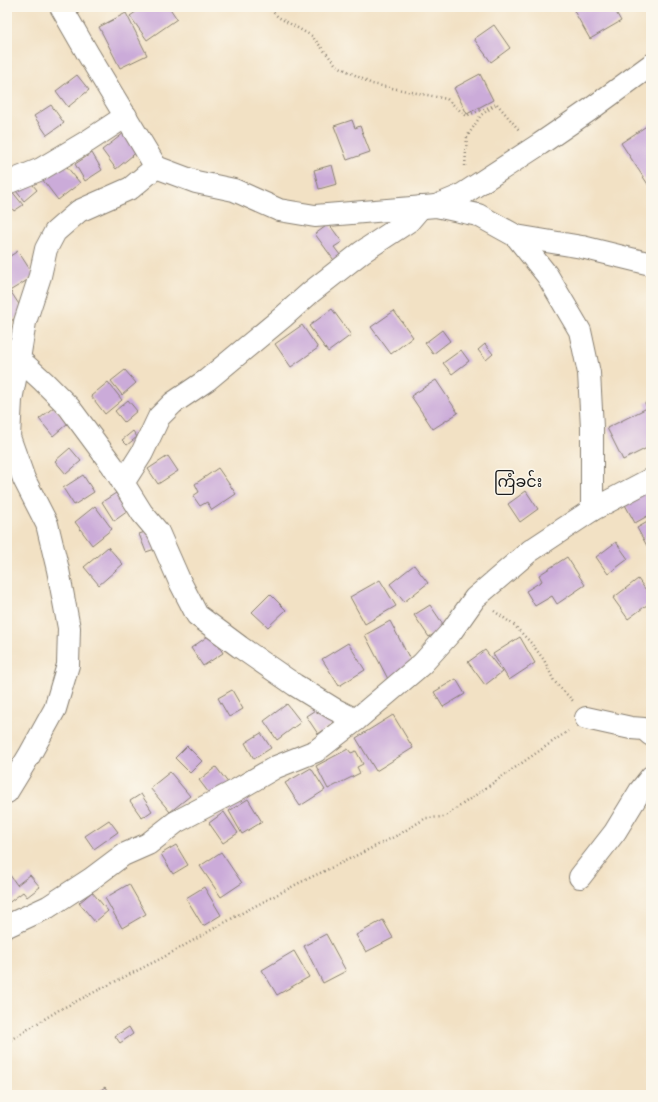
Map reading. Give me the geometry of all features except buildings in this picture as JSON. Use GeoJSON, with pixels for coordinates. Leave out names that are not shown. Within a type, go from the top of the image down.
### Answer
{"type":"FeatureCollection","features":[{"type":"Feature","properties":{"kind":"street"},"geometry":{"type":"LineString","coordinates":[[61,7],[156,167],[196,182],[234,190],[279,210],[315,216],[428,207],[460,196],[591,109],[651,65]]}},
{"type":"Feature","properties":{"kind":"street"},"geometry":{"type":"LineString","coordinates":[[7,183],[42,169],[88,142],[126,116]]}},
{"type":"Feature","properties":{"kind":"street"},"geometry":{"type":"LineString","coordinates":[[7,792],[55,709],[68,665],[69,628],[58,570],[47,524],[24,479],[13,474],[9,437],[9,401],[13,352],[25,322],[40,276],[46,249],[55,232],[78,211],[131,188],[156,167]]}},
{"type":"Feature","properties":{"kind":"street"},"geometry":{"type":"LineString","coordinates":[[123,483],[142,453],[160,417],[173,404],[207,380],[311,292],[362,252],[428,207],[478,216],[516,236],[582,247],[651,264]]}},
{"type":"Feature","properties":{"kind":"street"},"geometry":{"type":"LineString","coordinates":[[516,236],[547,274],[580,331],[589,373],[592,428],[592,510]]}},
{"type":"Feature","properties":{"kind":"street"},"geometry":{"type":"LineString","coordinates":[[13,352],[44,380],[69,407],[112,464],[142,513],[158,532],[180,582],[197,615],[295,685],[334,709],[356,720]]}},
{"type":"Feature","properties":{"kind":"street"},"geometry":{"type":"LineString","coordinates":[[7,926],[48,907],[91,879],[123,855],[148,844],[176,822],[276,767],[316,751],[356,720],[422,664],[451,632],[475,598],[530,551],[592,510],[651,479]]}},
{"type":"Feature","properties":{"kind":"street"},"geometry":{"type":"LineString","coordinates":[[586,718],[632,728],[644,729],[651,734]]}},
{"type":"Feature","properties":{"kind":"street"},"geometry":{"type":"LineString","coordinates":[[580,877],[615,832],[640,791],[651,777]]}},
{"type":"Feature","properties":{"kind":"path"},"geometry":{"type":"LineString","coordinates":[[268,7],[278,17],[312,36],[336,65],[372,84],[447,99],[466,116],[497,104]]}},
{"type":"Feature","properties":{"kind":"path"},"geometry":{"type":"LineString","coordinates":[[497,104],[533,148]]}},
{"type":"Feature","properties":{"kind":"path"},"geometry":{"type":"LineString","coordinates":[[460,196],[465,178],[466,138],[481,116],[497,104]]}},
{"type":"Feature","properties":{"kind":"path"},"geometry":{"type":"LineString","coordinates":[[7,1042],[59,1010],[164,957],[301,882],[398,835],[426,818],[444,817],[586,718],[573,701],[554,681],[544,660],[532,644],[514,625],[475,598]]}},
{"type":"Feature","properties":{"kind":"district","name":"ကြံခင်း"},"geometry":{"type":"Point","coordinates":[518,481]}}]}
